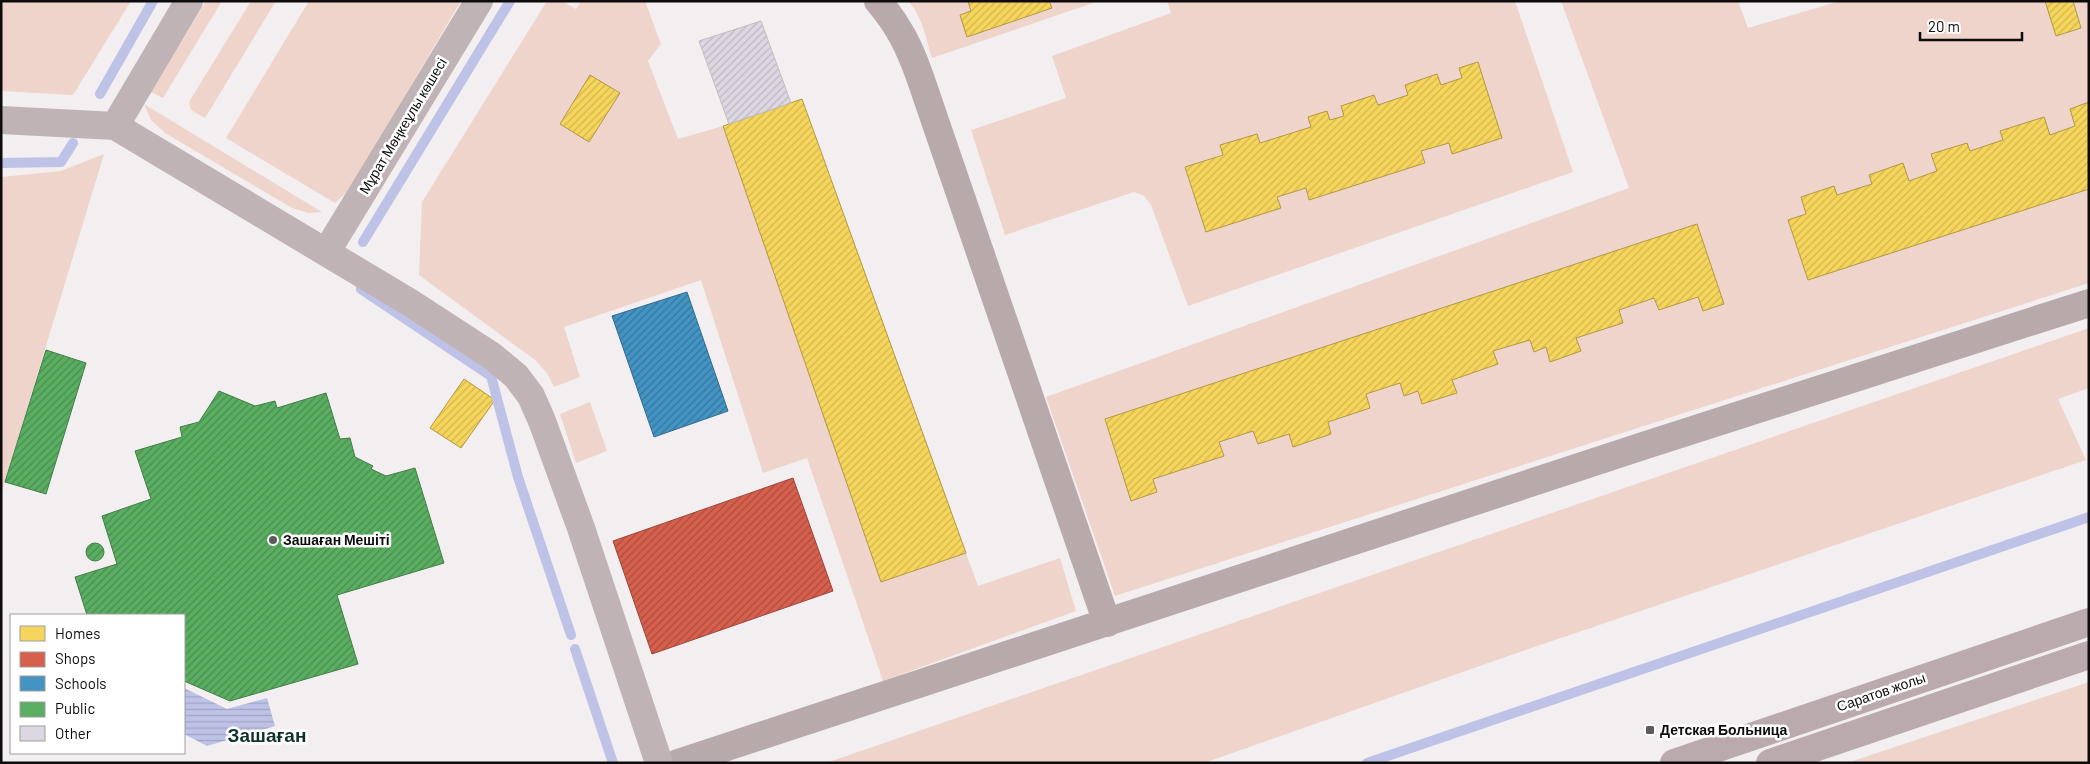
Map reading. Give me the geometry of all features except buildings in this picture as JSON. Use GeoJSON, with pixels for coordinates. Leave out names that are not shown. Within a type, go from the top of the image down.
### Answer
{"type":"FeatureCollection","features":[{"type":"Feature","properties":{"kind":"main road"},"geometry":{"type":"LineString","coordinates":[[115,126],[189,1]]}},
{"type":"Feature","properties":{"kind":"main road","name":"Мұрат Мөңкеұлы көшесі"},"geometry":{"type":"LineString","coordinates":[[328,252],[479,1]]}},
{"type":"Feature","properties":{"kind":"main road"},"geometry":{"type":"LineString","coordinates":[[1,120],[115,126],[328,252],[492,356],[516,376],[528,391],[542,421],[581,528],[660,763]]}},
{"type":"Feature","properties":{"kind":"main road","name":"Саратов жолы"},"geometry":{"type":"LineString","coordinates":[[1674,763],[2089,622]]}},
{"type":"Feature","properties":{"kind":"main road"},"geometry":{"type":"LineString","coordinates":[[1770,763],[2089,655]]}},
{"type":"Feature","properties":{"kind":"street"},"geometry":{"type":"LineString","coordinates":[[878,1],[896,21],[908,44],[917,68],[1107,623]]}},
{"type":"Feature","properties":{"kind":"street"},"geometry":{"type":"LineString","coordinates":[[678,763],[1646,445],[2089,303]]}},
{"type":"Feature","properties":{"kind":"shaded area"},"geometry":{"type":"Polygon","coordinates":[[[1,1],[131,1],[73,95],[1,91],[1,1]]]}},
{"type":"Feature","properties":{"kind":"shaded area"},"geometry":{"type":"Polygon","coordinates":[[[206,1],[222,1],[163,98],[151,92],[206,1]]]}},
{"type":"Feature","properties":{"kind":"shaded area"},"geometry":{"type":"Polygon","coordinates":[[[251,1],[276,1],[205,118],[191,110],[189,102],[251,1]]]}},
{"type":"Feature","properties":{"kind":"shaded area"},"geometry":{"type":"Polygon","coordinates":[[[309,1],[461,1],[349,190],[335,203],[226,138],[309,1]]]}},
{"type":"Feature","properties":{"kind":"shaded area"},"geometry":{"type":"Polygon","coordinates":[[[547,1],[562,1],[576,9],[581,1],[645,1],[661,44],[648,61],[678,139],[723,126],[881,582],[966,553],[978,586],[1060,558],[1076,611],[883,681],[807,458],[763,473],[701,280],[564,327],[580,377],[554,387],[547,373],[535,360],[419,275],[422,202],[547,1]]]}},
{"type":"Feature","properties":{"kind":"shaded area"},"geometry":{"type":"Polygon","coordinates":[[[908,1],[968,1],[971,11],[960,15],[968,37],[1051,8],[1049,1],[1099,1],[932,58],[920,20],[908,1]]]}},
{"type":"Feature","properties":{"kind":"shaded area"},"geometry":{"type":"Polygon","coordinates":[[[1167,1],[1515,1],[1573,172],[1188,306],[1151,205],[1144,196],[1134,192],[1005,235],[971,130],[1066,98],[1052,56],[1171,13],[1167,1]],[[1478,62],[1459,68],[1462,78],[1441,85],[1437,75],[1405,85],[1408,95],[1378,105],[1374,95],[1341,106],[1344,116],[1260,143],[1257,134],[1221,145],[1223,154],[1185,167],[1206,232],[1280,208],[1277,197],[1306,188],[1309,199],[1424,162],[1421,151],[1449,143],[1502,138],[1478,62]]]}},
{"type":"Feature","properties":{"kind":"shaded area"},"geometry":{"type":"Polygon","coordinates":[[[1561,1],[1738,1],[1748,28],[1840,1],[2045,1],[2056,36],[2081,28],[2073,1],[2089,1],[2089,102],[2070,109],[2075,126],[2050,135],[2044,117],[2000,131],[2003,140],[1970,151],[1966,143],[1932,154],[1937,171],[1909,181],[1903,163],[1869,175],[1872,184],[1837,195],[1834,186],[1801,197],[1806,214],[1788,220],[1808,280],[2089,189],[2089,283],[1115,596],[1046,397],[1629,188],[1561,1]],[[1697,224],[1105,419],[1131,501],[1157,492],[1153,479],[1223,456],[1219,442],[1253,431],[1258,444],[1289,434],[1293,447],[1331,434],[1328,422],[1370,408],[1366,394],[1400,383],[1418,391],[1423,404],[1457,393],[1452,380],[1498,364],[1493,351],[1530,340],[1534,352],[1546,347],[1550,362],[1581,351],[1576,338],[1623,323],[1619,310],[1654,298],[1659,310],[1698,297],[1703,311],[1713,272],[1697,224]]]}},
{"type":"Feature","properties":{"kind":"shaded area"},"geometry":{"type":"Polygon","coordinates":[[[144,104],[322,212],[309,213],[292,208],[165,133],[151,120],[144,104]]]}},
{"type":"Feature","properties":{"kind":"shaded area"},"geometry":{"type":"Polygon","coordinates":[[[104,154],[1,495],[1,177],[61,171],[104,154]]]}},
{"type":"Feature","properties":{"kind":"shaded area"},"geometry":{"type":"Polygon","coordinates":[[[2089,328],[2089,388],[2058,399],[2086,460],[1511,655],[1204,763],[826,763],[2089,328]]]}},
{"type":"Feature","properties":{"kind":"shaded area"},"geometry":{"type":"Polygon","coordinates":[[[590,402],[607,451],[576,463],[560,414],[590,402]]]}},
{"type":"Feature","properties":{"kind":"shaded area"},"geometry":{"type":"Polygon","coordinates":[[[2089,682],[2089,763],[1847,763],[2089,682]]]}},
{"type":"Feature","properties":{"kind":"water"},"geometry":{"type":"Polygon","coordinates":[[[185,688],[227,709],[267,698],[275,726],[207,746],[185,735],[185,688]]]}},
{"type":"Feature","properties":{"kind":"waterway"},"geometry":{"type":"LineString","coordinates":[[100,94],[153,1]]}},
{"type":"Feature","properties":{"kind":"waterway"},"geometry":{"type":"LineString","coordinates":[[363,242],[510,1]]}},
{"type":"Feature","properties":{"kind":"waterway"},"geometry":{"type":"LineString","coordinates":[[1,163],[61,162],[73,143]]}},
{"type":"Feature","properties":{"kind":"waterway"},"geometry":{"type":"LineString","coordinates":[[361,289],[491,376],[518,477],[571,635]]}},
{"type":"Feature","properties":{"kind":"waterway"},"geometry":{"type":"LineString","coordinates":[[1367,763],[2089,517]]}},
{"type":"Feature","properties":{"kind":"waterway"},"geometry":{"type":"LineString","coordinates":[[575,649],[613,763]]}},
{"type":"Feature","properties":{"kind":"place","name":"Зашаған Мешіті"},"geometry":{"type":"Point","coordinates":[273,540]}},
{"type":"Feature","properties":{"kind":"place","name":"Детская Больница"},"geometry":{"type":"Point","coordinates":[1650,730]}},
{"type":"Feature","properties":{"kind":"district","name":"Зашаған"},"geometry":{"type":"Point","coordinates":[267,735]}}]}
